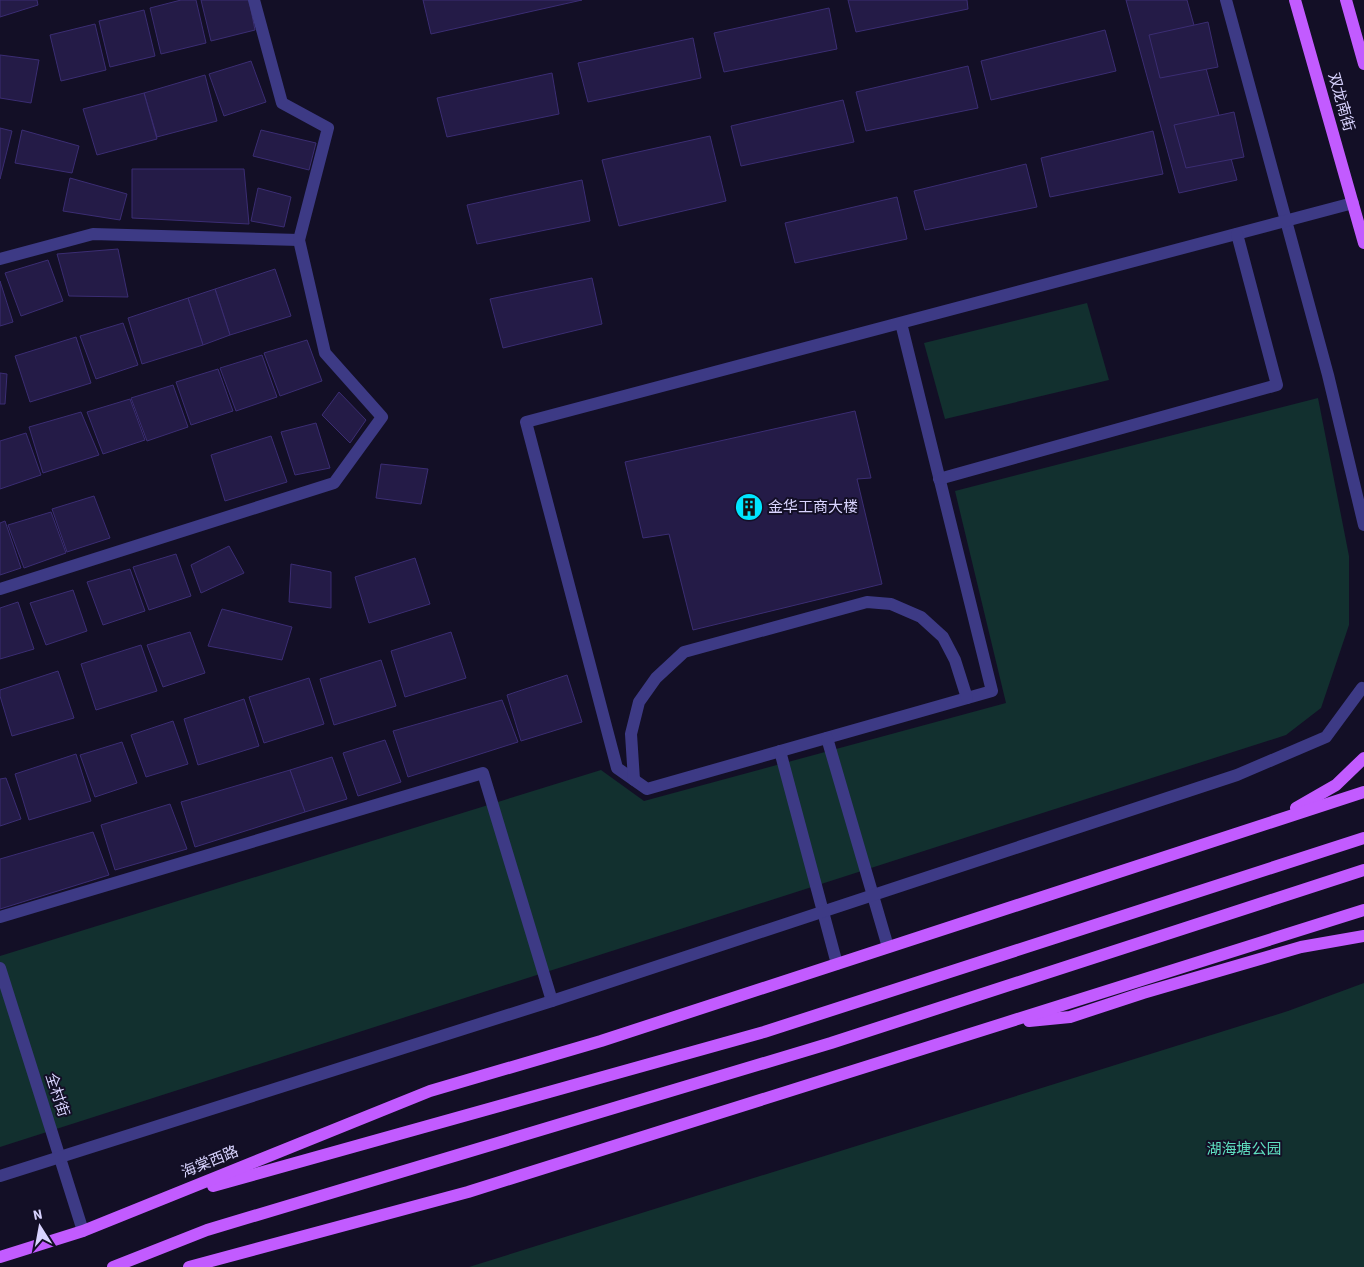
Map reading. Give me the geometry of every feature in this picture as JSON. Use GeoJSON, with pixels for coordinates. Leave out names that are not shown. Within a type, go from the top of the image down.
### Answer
{"type":"FeatureCollection","features":[{"type":"Feature","properties":{"kind":"main road","name":"双龙南街"},"geometry":{"type":"LineString","coordinates":[[1295,0],[1364,243]]}},
{"type":"Feature","properties":{"kind":"main road"},"geometry":{"type":"LineString","coordinates":[[1346,0],[1364,64]]}},
{"type":"Feature","properties":{"kind":"main road"},"geometry":{"type":"LineString","coordinates":[[1274,821],[1336,785],[1364,758]]}},
{"type":"Feature","properties":{"kind":"main road"},"geometry":{"type":"LineString","coordinates":[[1274,821],[1364,792]]}},
{"type":"Feature","properties":{"kind":"main road","name":"海棠西路"},"geometry":{"type":"LineString","coordinates":[[0,1257],[83,1231],[430,1091],[601,1041],[1274,821]]}},
{"type":"Feature","properties":{"kind":"main road"},"geometry":{"type":"LineString","coordinates":[[152,1204],[764,1032],[1364,838]]}},
{"type":"Feature","properties":{"kind":"main road"},"geometry":{"type":"LineString","coordinates":[[114,1267],[207,1230],[831,1043],[1364,870]]}},
{"type":"Feature","properties":{"kind":"main road"},"geometry":{"type":"LineString","coordinates":[[189,1267],[468,1192],[1364,910]]}},
{"type":"Feature","properties":{"kind":"main road"},"geometry":{"type":"LineString","coordinates":[[1002,1024],[1070,1017],[1301,946],[1364,936]]}},
{"type":"Feature","properties":{"kind":"street"},"geometry":{"type":"LineString","coordinates":[[0,588],[334,483],[382,417],[325,353],[299,240],[328,128],[282,103],[254,0]]}},
{"type":"Feature","properties":{"kind":"street"},"geometry":{"type":"LineString","coordinates":[[1226,0],[1328,375],[1364,525]]}},
{"type":"Feature","properties":{"kind":"street"},"geometry":{"type":"LineString","coordinates":[[901,323],[992,691],[646,789],[617,768],[526,422],[1353,203]]}},
{"type":"Feature","properties":{"kind":"street"},"geometry":{"type":"LineString","coordinates":[[0,259],[93,234],[299,240]]}},
{"type":"Feature","properties":{"kind":"street"},"geometry":{"type":"LineString","coordinates":[[939,478],[1277,385],[1237,234]]}},
{"type":"Feature","properties":{"kind":"street"},"geometry":{"type":"LineString","coordinates":[[634,780],[631,734],[639,702],[656,678],[684,652],[867,602],[891,604],[921,617],[943,637],[955,660],[966,698]]}},
{"type":"Feature","properties":{"kind":"street"},"geometry":{"type":"LineString","coordinates":[[0,1176],[552,1001],[1237,775],[1326,737],[1363,687]]}},
{"type":"Feature","properties":{"kind":"street"},"geometry":{"type":"LineString","coordinates":[[827,738],[888,948]]}},
{"type":"Feature","properties":{"kind":"street"},"geometry":{"type":"LineString","coordinates":[[780,751],[837,964]]}},
{"type":"Feature","properties":{"kind":"street"},"geometry":{"type":"LineString","coordinates":[[0,917],[483,774],[552,1001]]}},
{"type":"Feature","properties":{"kind":"street","name":"全村街"},"geometry":{"type":"LineString","coordinates":[[0,968],[83,1231]]}},
{"type":"Feature","properties":{"kind":"green space"},"geometry":{"type":"Polygon","coordinates":[[[1087,303],[1109,380],[945,419],[924,343],[1087,303]]]}},
{"type":"Feature","properties":{"kind":"green space"},"geometry":{"type":"Polygon","coordinates":[[[1318,398],[1349,556],[1349,625],[1321,708],[1286,735],[0,1147],[0,956],[601,770],[644,801],[1006,703],[955,491],[1318,398]]]}},
{"type":"Feature","properties":{"kind":"green space","name":"湖海塘公园"},"geometry":{"type":"Polygon","coordinates":[[[1364,983],[1364,1267],[469,1267],[1288,1011],[1364,983]]]}},
{"type":"Feature","properties":{"kind":"building"},"geometry":{"type":"Polygon","coordinates":[[[0,0],[37,0],[38,5],[0,17],[0,0]]]}},
{"type":"Feature","properties":{"kind":"building"},"geometry":{"type":"Polygon","coordinates":[[[181,0],[196,0],[206,43],[161,54],[150,8],[181,0]]]}},
{"type":"Feature","properties":{"kind":"building"},"geometry":{"type":"Polygon","coordinates":[[[201,0],[249,0],[255,30],[211,41],[201,0]]]}},
{"type":"Feature","properties":{"kind":"building"},"geometry":{"type":"Polygon","coordinates":[[[423,0],[582,0],[431,34],[423,0]]]}},
{"type":"Feature","properties":{"kind":"building"},"geometry":{"type":"Polygon","coordinates":[[[848,0],[967,0],[968,9],[856,32],[848,0]]]}},
{"type":"Feature","properties":{"kind":"building"},"geometry":{"type":"Polygon","coordinates":[[[1126,0],[1187,0],[1237,180],[1179,193],[1126,0]]]}},
{"type":"Feature","properties":{"kind":"building"},"geometry":{"type":"Polygon","coordinates":[[[829,8],[837,49],[724,72],[714,33],[829,8]]]}},
{"type":"Feature","properties":{"kind":"building"},"geometry":{"type":"Polygon","coordinates":[[[144,10],[155,56],[110,67],[99,21],[144,10]]]}},
{"type":"Feature","properties":{"kind":"building"},"geometry":{"type":"Polygon","coordinates":[[[1208,22],[1218,67],[1160,78],[1149,35],[1208,22]]]}},
{"type":"Feature","properties":{"kind":"building"},"geometry":{"type":"Polygon","coordinates":[[[95,24],[106,70],[61,81],[50,35],[95,24]]]}},
{"type":"Feature","properties":{"kind":"building"},"geometry":{"type":"Polygon","coordinates":[[[1105,30],[1116,71],[991,100],[981,61],[1105,30]]]}},
{"type":"Feature","properties":{"kind":"building"},"geometry":{"type":"Polygon","coordinates":[[[693,38],[701,78],[588,102],[578,63],[693,38]]]}},
{"type":"Feature","properties":{"kind":"building"},"geometry":{"type":"Polygon","coordinates":[[[0,55],[39,60],[31,103],[0,98],[0,55]]]}},
{"type":"Feature","properties":{"kind":"building"},"geometry":{"type":"Polygon","coordinates":[[[251,61],[266,102],[224,116],[209,74],[251,61]]]}},
{"type":"Feature","properties":{"kind":"building"},"geometry":{"type":"Polygon","coordinates":[[[968,66],[978,108],[866,131],[856,92],[968,66]]]}},
{"type":"Feature","properties":{"kind":"building"},"geometry":{"type":"Polygon","coordinates":[[[552,73],[559,114],[447,137],[437,98],[552,73]]]}},
{"type":"Feature","properties":{"kind":"building"},"geometry":{"type":"Polygon","coordinates":[[[205,75],[217,121],[157,137],[144,93],[205,75]]]}},
{"type":"Feature","properties":{"kind":"building"},"geometry":{"type":"Polygon","coordinates":[[[144,93],[157,139],[97,155],[83,109],[144,93]]]}},
{"type":"Feature","properties":{"kind":"building"},"geometry":{"type":"Polygon","coordinates":[[[843,100],[854,142],[741,166],[731,126],[843,100]]]}},
{"type":"Feature","properties":{"kind":"building"},"geometry":{"type":"Polygon","coordinates":[[[1234,112],[1244,157],[1186,168],[1174,125],[1234,112]]]}},
{"type":"Feature","properties":{"kind":"building"},"geometry":{"type":"Polygon","coordinates":[[[0,128],[12,131],[0,179],[0,128]]]}},
{"type":"Feature","properties":{"kind":"building"},"geometry":{"type":"Polygon","coordinates":[[[22,130],[79,146],[72,173],[15,163],[22,130]]]}},
{"type":"Feature","properties":{"kind":"building"},"geometry":{"type":"Polygon","coordinates":[[[261,130],[316,143],[309,170],[253,156],[261,130]]]}},
{"type":"Feature","properties":{"kind":"building"},"geometry":{"type":"Polygon","coordinates":[[[1153,131],[1163,174],[1050,197],[1041,158],[1153,131]]]}},
{"type":"Feature","properties":{"kind":"building"},"geometry":{"type":"Polygon","coordinates":[[[710,136],[726,201],[619,226],[602,160],[710,136]]]}},
{"type":"Feature","properties":{"kind":"building"},"geometry":{"type":"Polygon","coordinates":[[[1026,164],[1037,207],[925,230],[914,191],[1026,164]]]}},
{"type":"Feature","properties":{"kind":"building"},"geometry":{"type":"Polygon","coordinates":[[[132,169],[244,169],[249,224],[132,218],[132,169]]]}},
{"type":"Feature","properties":{"kind":"building"},"geometry":{"type":"Polygon","coordinates":[[[70,178],[127,194],[120,220],[63,211],[70,178]]]}},
{"type":"Feature","properties":{"kind":"building"},"geometry":{"type":"Polygon","coordinates":[[[582,180],[590,221],[477,244],[467,205],[582,180]]]}},
{"type":"Feature","properties":{"kind":"building"},"geometry":{"type":"Polygon","coordinates":[[[258,188],[291,197],[284,227],[251,221],[258,188]]]}},
{"type":"Feature","properties":{"kind":"building"},"geometry":{"type":"Polygon","coordinates":[[[897,197],[907,239],[795,263],[785,223],[897,197]]]}},
{"type":"Feature","properties":{"kind":"building"},"geometry":{"type":"Polygon","coordinates":[[[118,249],[128,297],[69,296],[57,254],[118,249]]]}},
{"type":"Feature","properties":{"kind":"building"},"geometry":{"type":"Polygon","coordinates":[[[48,260],[63,301],[21,316],[5,273],[48,260]]]}},
{"type":"Feature","properties":{"kind":"building"},"geometry":{"type":"Polygon","coordinates":[[[275,269],[291,316],[230,335],[215,289],[275,269]]]}},
{"type":"Feature","properties":{"kind":"building"},"geometry":{"type":"Polygon","coordinates":[[[592,278],[602,324],[503,348],[490,299],[592,278]]]}},
{"type":"Feature","properties":{"kind":"building"},"geometry":{"type":"Polygon","coordinates":[[[0,281],[13,322],[0,326],[0,281]]]}},
{"type":"Feature","properties":{"kind":"building"},"geometry":{"type":"Polygon","coordinates":[[[215,289],[230,335],[203,345],[188,298],[215,289]]]}},
{"type":"Feature","properties":{"kind":"building"},"geometry":{"type":"Polygon","coordinates":[[[188,298],[203,345],[142,364],[128,318],[188,298]]]}},
{"type":"Feature","properties":{"kind":"building"},"geometry":{"type":"Polygon","coordinates":[[[123,323],[138,365],[96,379],[80,336],[123,323]]]}},
{"type":"Feature","properties":{"kind":"building"},"geometry":{"type":"Polygon","coordinates":[[[76,337],[91,383],[30,402],[15,356],[76,337]]]}},
{"type":"Feature","properties":{"kind":"building"},"geometry":{"type":"Polygon","coordinates":[[[307,340],[322,381],[280,396],[264,353],[307,340]]]}},
{"type":"Feature","properties":{"kind":"building"},"geometry":{"type":"Polygon","coordinates":[[[262,355],[277,397],[236,411],[220,368],[262,355]]]}},
{"type":"Feature","properties":{"kind":"building"},"geometry":{"type":"Polygon","coordinates":[[[218,369],[233,411],[191,425],[176,382],[218,369]]]}},
{"type":"Feature","properties":{"kind":"building"},"geometry":{"type":"Polygon","coordinates":[[[0,373],[7,374],[5,404],[0,404],[0,373]]]}},
{"type":"Feature","properties":{"kind":"building"},"geometry":{"type":"Polygon","coordinates":[[[173,385],[188,427],[147,441],[131,398],[173,385]]]}},
{"type":"Feature","properties":{"kind":"building"},"geometry":{"type":"Polygon","coordinates":[[[339,392],[366,420],[350,443],[322,415],[339,392]]]}},
{"type":"Feature","properties":{"kind":"building"},"geometry":{"type":"Polygon","coordinates":[[[130,399],[145,440],[103,454],[87,412],[130,399]]]}},
{"type":"Feature","properties":{"kind":"building","name":"金华工商大楼"},"geometry":{"type":"Polygon","coordinates":[[[855,411],[871,478],[857,479],[882,584],[693,630],[669,534],[643,538],[625,462],[855,411]]]}},
{"type":"Feature","properties":{"kind":"building"},"geometry":{"type":"Polygon","coordinates":[[[81,412],[99,455],[43,473],[29,427],[81,412]]]}},
{"type":"Feature","properties":{"kind":"building"},"geometry":{"type":"Polygon","coordinates":[[[316,423],[330,468],[295,475],[281,432],[316,423]]]}},
{"type":"Feature","properties":{"kind":"building"},"geometry":{"type":"Polygon","coordinates":[[[26,433],[41,475],[0,489],[0,441],[26,433]]]}},
{"type":"Feature","properties":{"kind":"building"},"geometry":{"type":"Polygon","coordinates":[[[271,436],[287,482],[225,501],[211,455],[271,436]]]}},
{"type":"Feature","properties":{"kind":"building"},"geometry":{"type":"Polygon","coordinates":[[[381,464],[428,469],[421,504],[376,498],[381,464]]]}},
{"type":"Feature","properties":{"kind":"building"},"geometry":{"type":"Polygon","coordinates":[[[94,496],[110,538],[67,552],[52,509],[94,496]]]}},
{"type":"Feature","properties":{"kind":"building"},"geometry":{"type":"Polygon","coordinates":[[[51,512],[66,553],[24,568],[8,525],[51,512]]]}},
{"type":"Feature","properties":{"kind":"building"},"geometry":{"type":"Polygon","coordinates":[[[5,521],[21,568],[0,575],[0,523],[5,521]]]}},
{"type":"Feature","properties":{"kind":"building"},"geometry":{"type":"Polygon","coordinates":[[[229,546],[244,573],[201,593],[191,565],[229,546]]]}},
{"type":"Feature","properties":{"kind":"building"},"geometry":{"type":"Polygon","coordinates":[[[176,554],[191,596],[149,610],[133,567],[176,554]]]}},
{"type":"Feature","properties":{"kind":"building"},"geometry":{"type":"Polygon","coordinates":[[[415,558],[430,604],[369,623],[355,577],[415,558]]]}},
{"type":"Feature","properties":{"kind":"building"},"geometry":{"type":"Polygon","coordinates":[[[291,564],[331,572],[331,608],[289,602],[291,564]]]}},
{"type":"Feature","properties":{"kind":"building"},"geometry":{"type":"Polygon","coordinates":[[[130,569],[145,611],[103,625],[87,582],[130,569]]]}},
{"type":"Feature","properties":{"kind":"building"},"geometry":{"type":"Polygon","coordinates":[[[73,590],[87,631],[46,645],[30,603],[73,590]]]}},
{"type":"Feature","properties":{"kind":"building"},"geometry":{"type":"Polygon","coordinates":[[[18,602],[34,649],[0,659],[0,608],[18,602]]]}},
{"type":"Feature","properties":{"kind":"building"},"geometry":{"type":"Polygon","coordinates":[[[222,609],[292,627],[282,660],[208,646],[222,609]]]}},
{"type":"Feature","properties":{"kind":"building"},"geometry":{"type":"Polygon","coordinates":[[[190,632],[205,673],[163,687],[147,645],[190,632]]]}},
{"type":"Feature","properties":{"kind":"building"},"geometry":{"type":"Polygon","coordinates":[[[451,632],[466,678],[405,697],[391,651],[451,632]]]}},
{"type":"Feature","properties":{"kind":"building"},"geometry":{"type":"Polygon","coordinates":[[[141,645],[157,691],[96,710],[81,664],[141,645]]]}},
{"type":"Feature","properties":{"kind":"building"},"geometry":{"type":"Polygon","coordinates":[[[381,660],[396,706],[334,725],[320,679],[381,660]]]}},
{"type":"Feature","properties":{"kind":"building"},"geometry":{"type":"Polygon","coordinates":[[[58,671],[74,718],[12,736],[0,696],[0,690],[58,671]]]}},
{"type":"Feature","properties":{"kind":"building"},"geometry":{"type":"Polygon","coordinates":[[[567,675],[582,722],[521,741],[507,695],[567,675]]]}},
{"type":"Feature","properties":{"kind":"building"},"geometry":{"type":"Polygon","coordinates":[[[309,678],[324,724],[264,743],[249,697],[309,678]]]}},
{"type":"Feature","properties":{"kind":"building"},"geometry":{"type":"Polygon","coordinates":[[[244,699],[259,746],[198,765],[184,719],[244,699]]]}},
{"type":"Feature","properties":{"kind":"building"},"geometry":{"type":"Polygon","coordinates":[[[502,700],[518,742],[408,777],[393,731],[502,700]]]}},
{"type":"Feature","properties":{"kind":"building"},"geometry":{"type":"Polygon","coordinates":[[[173,721],[188,764],[146,777],[131,735],[173,721]]]}},
{"type":"Feature","properties":{"kind":"building"},"geometry":{"type":"Polygon","coordinates":[[[385,740],[401,782],[358,796],[343,753],[385,740]]]}},
{"type":"Feature","properties":{"kind":"building"},"geometry":{"type":"Polygon","coordinates":[[[122,742],[137,783],[95,797],[80,755],[122,742]]]}},
{"type":"Feature","properties":{"kind":"building"},"geometry":{"type":"Polygon","coordinates":[[[76,754],[91,801],[29,820],[15,774],[76,754]]]}},
{"type":"Feature","properties":{"kind":"building"},"geometry":{"type":"Polygon","coordinates":[[[332,757],[347,799],[305,812],[290,770],[332,757]]]}},
{"type":"Feature","properties":{"kind":"building"},"geometry":{"type":"Polygon","coordinates":[[[290,770],[305,812],[195,847],[181,802],[290,770]]]}},
{"type":"Feature","properties":{"kind":"building"},"geometry":{"type":"Polygon","coordinates":[[[6,778],[21,819],[0,826],[0,779],[6,778]]]}},
{"type":"Feature","properties":{"kind":"building"},"geometry":{"type":"Polygon","coordinates":[[[170,804],[187,849],[115,870],[101,825],[170,804]]]}},
{"type":"Feature","properties":{"kind":"building"},"geometry":{"type":"Polygon","coordinates":[[[93,832],[109,875],[0,909],[0,859],[93,832]]]}},
{"type":"Feature","properties":{"kind":"place","name":"金华工商大楼"},"geometry":{"type":"Point","coordinates":[749,507]}}]}
